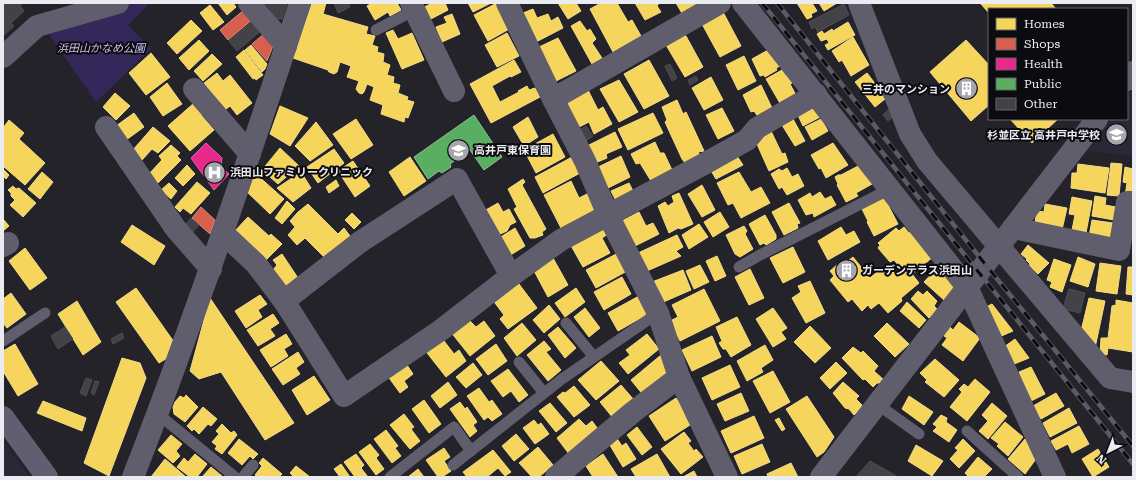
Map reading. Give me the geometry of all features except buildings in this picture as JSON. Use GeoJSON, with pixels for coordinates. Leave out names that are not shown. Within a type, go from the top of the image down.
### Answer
{"type":"FeatureCollection","features":[{"type":"Feature","properties":{"kind":"main road"},"geometry":{"type":"LineString","coordinates":[[3,419],[47,477]]}},
{"type":"Feature","properties":{"kind":"street"},"geometry":{"type":"LineString","coordinates":[[3,57],[37,26],[115,3]]}},
{"type":"Feature","properties":{"kind":"street"},"geometry":{"type":"LineString","coordinates":[[250,3],[286,46]]}},
{"type":"Feature","properties":{"kind":"street"},"geometry":{"type":"LineString","coordinates":[[133,477],[158,414],[223,233],[300,3]]}},
{"type":"Feature","properties":{"kind":"street"},"geometry":{"type":"LineString","coordinates":[[553,98],[720,3]]}},
{"type":"Feature","properties":{"kind":"street"},"geometry":{"type":"LineString","coordinates":[[743,3],[967,287],[1046,473]]}},
{"type":"Feature","properties":{"kind":"street"},"geometry":{"type":"LineString","coordinates":[[858,3],[910,134],[927,161],[1110,378],[1133,382]]}},
{"type":"Feature","properties":{"kind":"street"},"geometry":{"type":"LineString","coordinates":[[511,5],[553,98],[585,161],[608,215],[658,312],[679,377],[727,477]]}},
{"type":"Feature","properties":{"kind":"street"},"geometry":{"type":"LineString","coordinates":[[413,7],[454,91]]}},
{"type":"Feature","properties":{"kind":"street"},"geometry":{"type":"LineString","coordinates":[[194,89],[250,154]]}},
{"type":"Feature","properties":{"kind":"street"},"geometry":{"type":"LineString","coordinates":[[223,233],[256,264],[284,301],[344,396],[441,330],[561,240],[747,140],[757,128],[816,94]]}},
{"type":"Feature","properties":{"kind":"street"},"geometry":{"type":"LineString","coordinates":[[821,477],[1096,120]]}},
{"type":"Feature","properties":{"kind":"street"},"geometry":{"type":"LineString","coordinates":[[106,127],[176,229],[210,269]]}},
{"type":"Feature","properties":{"kind":"street"},"geometry":{"type":"LineString","coordinates":[[284,301],[360,242],[457,180],[511,276]]}},
{"type":"Feature","properties":{"kind":"street"},"geometry":{"type":"LineString","coordinates":[[1013,228],[1119,250],[1127,202],[1133,202]]}},
{"type":"Feature","properties":{"kind":"street"},"geometry":{"type":"LineString","coordinates":[[556,477],[633,412],[679,377]]}},
{"type":"Feature","properties":{"kind":"lane"},"geometry":{"type":"LineString","coordinates":[[376,30],[413,7]]}},
{"type":"Feature","properties":{"kind":"lane"},"geometry":{"type":"LineString","coordinates":[[739,267],[890,189]]}},
{"type":"Feature","properties":{"kind":"lane"},"geometry":{"type":"LineString","coordinates":[[453,465],[562,379],[658,312]]}},
{"type":"Feature","properties":{"kind":"lane"},"geometry":{"type":"LineString","coordinates":[[3,341],[45,313]]}},
{"type":"Feature","properties":{"kind":"lane"},"geometry":{"type":"LineString","coordinates":[[566,323],[594,357]]}},
{"type":"Feature","properties":{"kind":"lane"},"geometry":{"type":"LineString","coordinates":[[519,362],[544,394]]}},
{"type":"Feature","properties":{"kind":"lane"},"geometry":{"type":"LineString","coordinates":[[877,404],[919,434]]}},
{"type":"Feature","properties":{"kind":"lane"},"geometry":{"type":"LineString","coordinates":[[158,414],[235,477]]}},
{"type":"Feature","properties":{"kind":"lane"},"geometry":{"type":"LineString","coordinates":[[390,477],[454,427],[471,450]]}},
{"type":"Feature","properties":{"kind":"lane"},"geometry":{"type":"LineString","coordinates":[[967,431],[1018,477]]}},
{"type":"Feature","properties":{"kind":"lane"},"geometry":{"type":"LineString","coordinates":[[243,477],[253,465]]}},
{"type":"Feature","properties":{"kind":"shaded area","name":"杉並区立 高井戸中学校"},"geometry":{"type":"Polygon","coordinates":[[[1133,89],[1133,156],[1087,151],[1110,120],[1128,120],[1128,96],[1133,89]]]}},
{"type":"Feature","properties":{"kind":"shaded area"},"geometry":{"type":"Polygon","coordinates":[[[3,441],[30,477],[3,477],[3,441]]]}},
{"type":"Feature","properties":{"kind":"green space","name":"浜田山かなめ公園"},"geometry":{"type":"Polygon","coordinates":[[[130,3],[150,3],[128,25],[151,49],[96,102],[44,27],[130,3]]]}},
{"type":"Feature","properties":{"kind":"railway"},"geometry":{"type":"LineString","coordinates":[[762,3],[1133,464]]}},
{"type":"Feature","properties":{"kind":"railway"},"geometry":{"type":"LineString","coordinates":[[777,3],[985,264],[1133,446]]}},
{"type":"Feature","properties":{"kind":"place","name":"三井のマンション"},"geometry":{"type":"Point","coordinates":[966,89]}},
{"type":"Feature","properties":{"kind":"place","name":"杉並区立 高井戸中学校"},"geometry":{"type":"Point","coordinates":[1116,135]}},
{"type":"Feature","properties":{"kind":"place","name":"高井戸東保育園"},"geometry":{"type":"Point","coordinates":[458,150]}},
{"type":"Feature","properties":{"kind":"place","name":"浜田山ファミリークリニック"},"geometry":{"type":"Point","coordinates":[215,172]}},
{"type":"Feature","properties":{"kind":"place","name":"ガーデンテラス浜田山"},"geometry":{"type":"Point","coordinates":[847,270]}}]}
